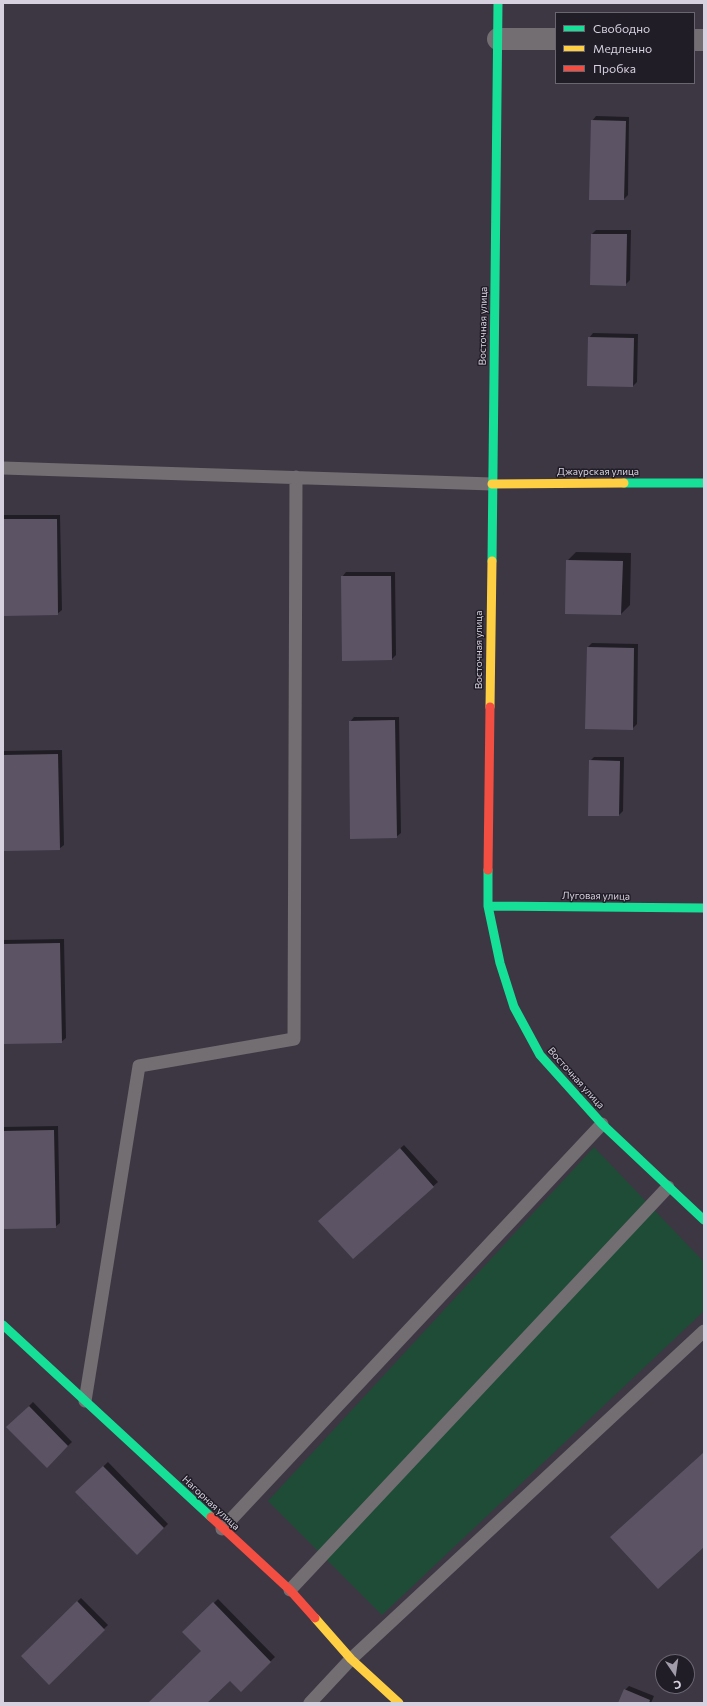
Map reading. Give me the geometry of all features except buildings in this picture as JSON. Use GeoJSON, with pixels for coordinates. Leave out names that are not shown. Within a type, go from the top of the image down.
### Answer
{"type":"FeatureCollection","features":[{"type":"Feature","properties":{"kind":"main road","name":"Восточная улица"},"geometry":{"type":"LineString","coordinates":[[498,3],[488,906],[500,963],[514,1008],[540,1055],[602,1124],[704,1220]]}},
{"type":"Feature","properties":{"kind":"main road","name":"Джаурская улица"},"geometry":{"type":"LineString","coordinates":[[492,484],[704,483]]}},
{"type":"Feature","properties":{"kind":"main road","name":"Луговая улица"},"geometry":{"type":"LineString","coordinates":[[488,906],[704,908]]}},
{"type":"Feature","properties":{"kind":"main road","name":"Нагорная улица"},"geometry":{"type":"LineString","coordinates":[[3,1325],[290,1590],[351,1659],[398,1703]]}},
{"type":"Feature","properties":{"kind":"street"},"geometry":{"type":"LineString","coordinates":[[498,39],[555,39]]}},
{"type":"Feature","properties":{"kind":"lane"},"geometry":{"type":"LineString","coordinates":[[3,468],[492,484]]}},
{"type":"Feature","properties":{"kind":"lane"},"geometry":{"type":"LineString","coordinates":[[85,1401],[139,1066],[294,1038],[296,477]]}},
{"type":"Feature","properties":{"kind":"lane"},"geometry":{"type":"LineString","coordinates":[[222,1528],[602,1124]]}},
{"type":"Feature","properties":{"kind":"lane"},"geometry":{"type":"LineString","coordinates":[[290,1590],[668,1187]]}},
{"type":"Feature","properties":{"kind":"lane"},"geometry":{"type":"LineString","coordinates":[[310,1703],[351,1659],[704,1331]]}},
{"type":"Feature","properties":{"kind":"green space"},"geometry":{"type":"Polygon","coordinates":[[[594,1147],[704,1262],[704,1311],[382,1615],[268,1501],[594,1147]]]}},
{"type":"Feature","properties":{"kind":"traffic: fast"},"geometry":{"type":"LineString","coordinates":[[492,561],[498,3]]}},
{"type":"Feature","properties":{"kind":"traffic: fast"},"geometry":{"type":"LineString","coordinates":[[624,483],[704,483]]}},
{"type":"Feature","properties":{"kind":"traffic: fast"},"geometry":{"type":"LineString","coordinates":[[488,870],[488,906],[500,963],[514,1007],[540,1055],[602,1124],[704,1220]]}},
{"type":"Feature","properties":{"kind":"traffic: fast"},"geometry":{"type":"LineString","coordinates":[[488,906],[704,908]]}},
{"type":"Feature","properties":{"kind":"traffic: fast"},"geometry":{"type":"LineString","coordinates":[[3,1325],[211,1517]]}},
{"type":"Feature","properties":{"kind":"traffic: slow"},"geometry":{"type":"LineString","coordinates":[[492,484],[624,483]]}},
{"type":"Feature","properties":{"kind":"traffic: slow"},"geometry":{"type":"LineString","coordinates":[[490,707],[492,561]]}},
{"type":"Feature","properties":{"kind":"traffic: slow"},"geometry":{"type":"LineString","coordinates":[[315,1618],[351,1659],[399,1703]]}},
{"type":"Feature","properties":{"kind":"traffic: jam"},"geometry":{"type":"LineString","coordinates":[[488,870],[490,707]]}},
{"type":"Feature","properties":{"kind":"traffic: jam"},"geometry":{"type":"LineString","coordinates":[[211,1517],[290,1590],[315,1618]]}}]}
